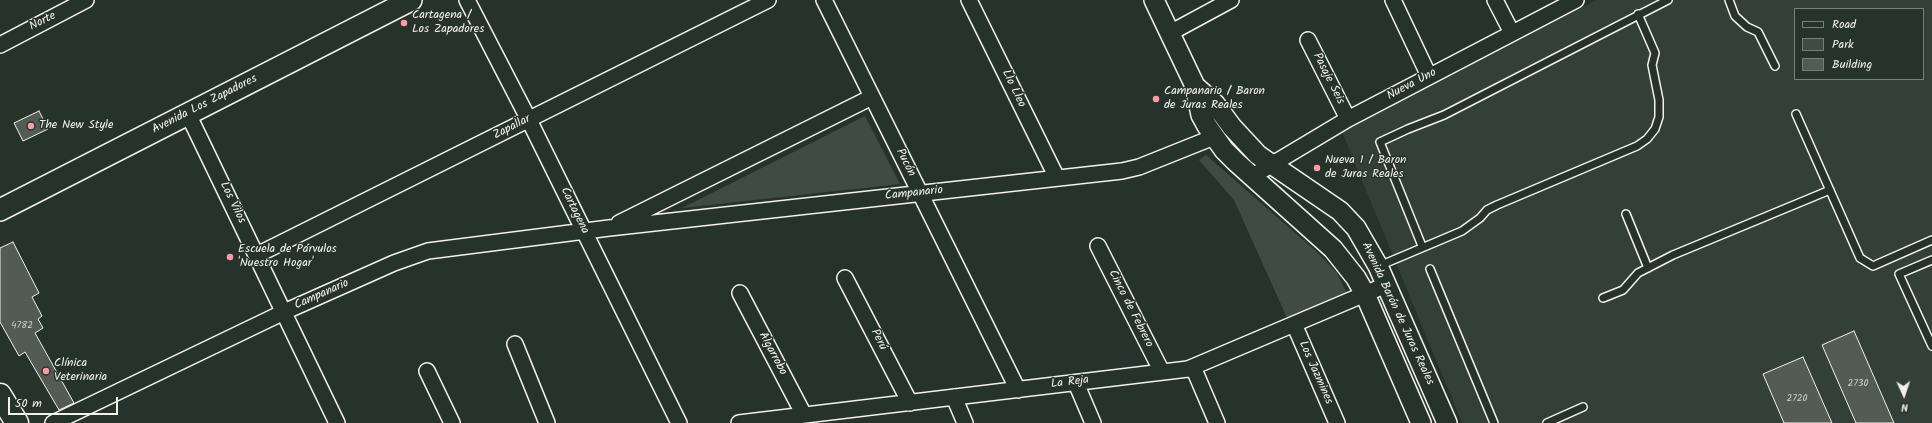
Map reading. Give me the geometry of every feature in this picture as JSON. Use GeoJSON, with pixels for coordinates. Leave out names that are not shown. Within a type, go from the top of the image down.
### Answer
{"type":"FeatureCollection","features":[{"type":"Feature","properties":{"kind":"main road","name":"Avenida Los Zapadores"},"geometry":{"type":"LineString","coordinates":[[0,210],[411,0]]}},
{"type":"Feature","properties":{"kind":"main road"},"geometry":{"type":"LineString","coordinates":[[0,395],[17,423]]}},
{"type":"Feature","properties":{"kind":"street","name":"Norte"},"geometry":{"type":"LineString","coordinates":[[0,45],[86,0]]}},
{"type":"Feature","properties":{"kind":"street","name":"Cartagena"},"geometry":{"type":"LineString","coordinates":[[466,0],[529,120],[679,423]]}},
{"type":"Feature","properties":{"kind":"street","name":"Zapallar"},"geometry":{"type":"LineString","coordinates":[[257,256],[768,0]]}},
{"type":"Feature","properties":{"kind":"street","name":"Pucón"},"geometry":{"type":"LineString","coordinates":[[824,0],[1018,390]]}},
{"type":"Feature","properties":{"kind":"street","name":"Llo Lleo"},"geometry":{"type":"LineString","coordinates":[[969,0],[1057,178]]}},
{"type":"Feature","properties":{"kind":"street","name":"Avenida Barón de Juras Reales"},"geometry":{"type":"LineString","coordinates":[[1154,0],[1195,86],[1201,115],[1214,137],[1224,150],[1251,177],[1310,227],[1333,249],[1356,278],[1365,294],[1421,423]]}},
{"type":"Feature","properties":{"kind":"street"},"geometry":{"type":"LineString","coordinates":[[1170,34],[1231,0]]}},
{"type":"Feature","properties":{"kind":"street"},"geometry":{"type":"LineString","coordinates":[[1393,0],[1428,76]]}},
{"type":"Feature","properties":{"kind":"street"},"geometry":{"type":"LineString","coordinates":[[1495,0],[1512,33]]}},
{"type":"Feature","properties":{"kind":"street","name":"Nueva Uno"},"geometry":{"type":"LineString","coordinates":[[1251,177],[1348,119],[1576,0]]}},
{"type":"Feature","properties":{"kind":"street","name":"Pasaje Seis"},"geometry":{"type":"LineString","coordinates":[[1308,40],[1348,119]]}},
{"type":"Feature","properties":{"kind":"street","name":"Avenida Barón de Juras Reales"},"geometry":{"type":"LineString","coordinates":[[1195,86],[1215,104],[1245,141],[1271,165],[1340,211],[1356,228],[1378,266],[1447,423]]}},
{"type":"Feature","properties":{"kind":"street","name":"Campanario"},"geometry":{"type":"LineString","coordinates":[[609,228],[872,98]]}},
{"type":"Feature","properties":{"kind":"street","name":"Los Vilos"},"geometry":{"type":"LineString","coordinates":[[188,114],[337,423]]}},
{"type":"Feature","properties":{"kind":"street","name":"Campanario"},"geometry":{"type":"LineString","coordinates":[[53,423],[284,312],[418,254],[437,250],[609,228],[1131,169],[1214,137]]}},
{"type":"Feature","properties":{"kind":"street","name":"Cinco de Febrero"},"geometry":{"type":"LineString","coordinates":[[1098,246],[1162,372]]}},
{"type":"Feature","properties":{"kind":"street","name":"Perú"},"geometry":{"type":"LineString","coordinates":[[846,278],[910,403]]}},
{"type":"Feature","properties":{"kind":"street","name":"La Reja"},"geometry":{"type":"LineString","coordinates":[[739,423],[804,415],[841,417],[910,403],[1193,368],[1386,285]]}},
{"type":"Feature","properties":{"kind":"street","name":"Algarrobo"},"geometry":{"type":"LineString","coordinates":[[740,293],[804,415]]}},
{"type":"Feature","properties":{"kind":"street","name":"Los Jazmines"},"geometry":{"type":"LineString","coordinates":[[1294,324],[1337,423]]}},
{"type":"Feature","properties":{"kind":"street"},"geometry":{"type":"LineString","coordinates":[[515,344],[547,423]]}},
{"type":"Feature","properties":{"kind":"street"},"geometry":{"type":"LineString","coordinates":[[1193,368],[1217,423]]}},
{"type":"Feature","properties":{"kind":"street"},"geometry":{"type":"LineString","coordinates":[[427,371],[452,423]]}},
{"type":"Feature","properties":{"kind":"street"},"geometry":{"type":"LineString","coordinates":[[1076,383],[1093,423]]}},
{"type":"Feature","properties":{"kind":"street"},"geometry":{"type":"LineString","coordinates":[[954,397],[965,423]]}},
{"type":"Feature","properties":{"kind":"lane"},"geometry":{"type":"LineString","coordinates":[[1422,246],[1380,142],[1408,128],[1444,115],[1638,14],[1668,0]]}},
{"type":"Feature","properties":{"kind":"lane"},"geometry":{"type":"LineString","coordinates":[[1729,0],[1735,16],[1747,26],[1758,32],[1775,66]]}},
{"type":"Feature","properties":{"kind":"lane"},"geometry":{"type":"LineString","coordinates":[[1378,266],[1422,246],[1462,231],[1480,218],[1487,210],[1497,205],[1636,146],[1647,139],[1655,129],[1659,116],[1659,100],[1652,65],[1655,53],[1638,14]]}},
{"type":"Feature","properties":{"kind":"lane"},"geometry":{"type":"LineString","coordinates":[[1796,114],[1860,258],[1873,266],[1932,240]]}},
{"type":"Feature","properties":{"kind":"lane"},"geometry":{"type":"LineString","coordinates":[[1603,298],[1623,290],[1638,273],[1673,255],[1830,190]]}},
{"type":"Feature","properties":{"kind":"lane"},"geometry":{"type":"LineString","coordinates":[[1626,214],[1648,268]]}},
{"type":"Feature","properties":{"kind":"lane"},"geometry":{"type":"LineString","coordinates":[[1932,260],[1899,274],[1932,346]]}},
{"type":"Feature","properties":{"kind":"lane"},"geometry":{"type":"LineString","coordinates":[[1430,269],[1494,423]]}},
{"type":"Feature","properties":{"kind":"lane"},"geometry":{"type":"LineString","coordinates":[[1547,423],[1583,407]]}},
{"type":"Feature","properties":{"kind":"shaded area"},"geometry":{"type":"Polygon","coordinates":[[[1597,0],[1932,0],[1932,423],[1462,423],[1340,127],[1597,0]]]}},
{"type":"Feature","properties":{"kind":"green space"},"geometry":{"type":"Polygon","coordinates":[[[865,116],[900,184],[682,208],[865,116]]]}},
{"type":"Feature","properties":{"kind":"green space"},"geometry":{"type":"Polygon","coordinates":[[[1206,155],[1317,252],[1337,273],[1348,296],[1288,320],[1234,200],[1199,160],[1206,155]]]}},
{"type":"Feature","properties":{"kind":"building","name":"The New Style"},"geometry":{"type":"Polygon","coordinates":[[[39,111],[48,129],[23,141],[14,123],[39,111]]]}},
{"type":"Feature","properties":{"kind":"building"},"geometry":{"type":"Polygon","coordinates":[[[13,242],[39,293],[32,297],[42,316],[38,319],[43,328],[35,333],[74,403],[59,410],[25,352],[19,356],[0,322],[0,248],[13,242]]]}},
{"type":"Feature","properties":{"kind":"building"},"geometry":{"type":"Polygon","coordinates":[[[1854,331],[1894,423],[1856,423],[1822,345],[1854,331]]]}},
{"type":"Feature","properties":{"kind":"building"},"geometry":{"type":"Polygon","coordinates":[[[1803,357],[1832,423],[1784,423],[1763,374],[1803,357]]]}},
{"type":"Feature","properties":{"kind":"place","name":"Cartagena / Los Zapadores"},"geometry":{"type":"Point","coordinates":[404,23]}},
{"type":"Feature","properties":{"kind":"place","name":"Campanario / Baron de Juras Reales"},"geometry":{"type":"Point","coordinates":[1156,99]}},
{"type":"Feature","properties":{"kind":"place","name":"The New Style"},"geometry":{"type":"Point","coordinates":[31,126]}},
{"type":"Feature","properties":{"kind":"place","name":"Nueva 1 / Baron de Juras Reales"},"geometry":{"type":"Point","coordinates":[1317,168]}},
{"type":"Feature","properties":{"kind":"place","name":"Escuela de Párvulos 'Nuestro Hogar'"},"geometry":{"type":"Point","coordinates":[230,257]}},
{"type":"Feature","properties":{"kind":"place","name":"Clínica Veterinaria"},"geometry":{"type":"Point","coordinates":[46,371]}}]}
